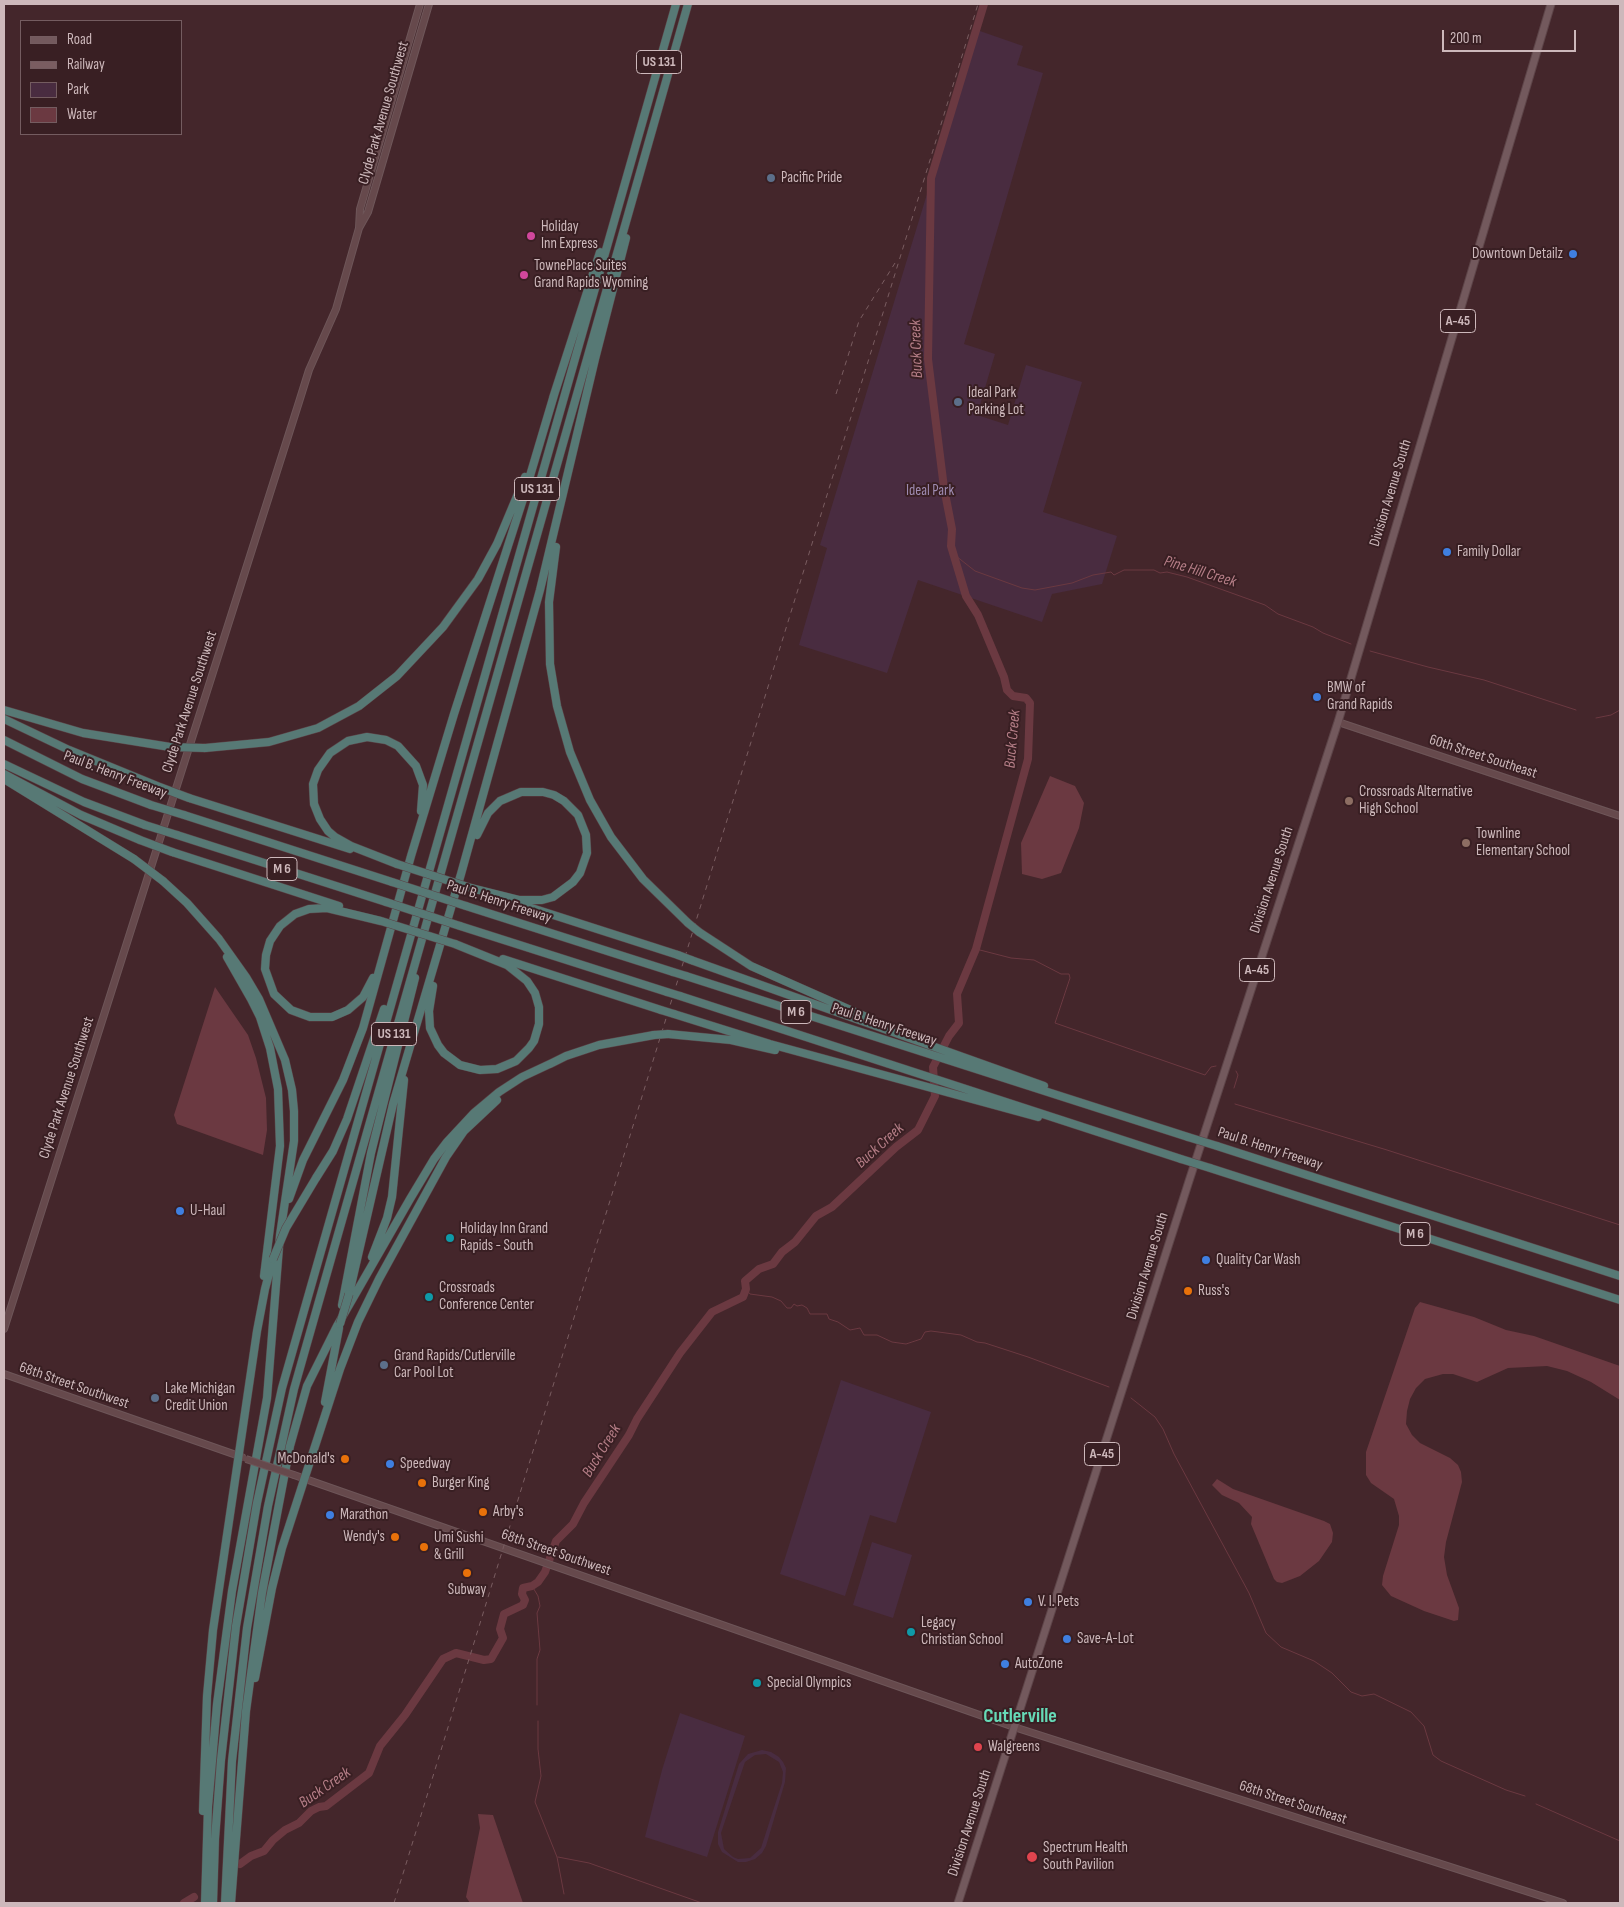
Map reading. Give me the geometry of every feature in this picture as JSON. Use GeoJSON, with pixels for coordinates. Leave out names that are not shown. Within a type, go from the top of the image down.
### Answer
{"type":"FeatureCollection","features":[{"type":"Feature","properties":{"kind":"highway","name":"US 131"},"geometry":{"type":"LineString","coordinates":[[213,1903],[215,1839],[224,1723],[236,1626],[269,1442],[289,1362],[676,4]]}},
{"type":"Feature","properties":{"kind":"highway","name":"US 131"},"geometry":{"type":"LineString","coordinates":[[225,1903],[230,1787],[240,1688],[255,1579],[275,1469],[294,1389],[312,1320],[688,4]]}},
{"type":"Feature","properties":{"kind":"highway"},"geometry":{"type":"LineString","coordinates":[[669,69],[693,4]]}},
{"type":"Feature","properties":{"kind":"highway"},"geometry":{"type":"LineString","coordinates":[[276,1258],[292,1188],[303,1160],[343,1080],[358,1043],[411,856],[454,714],[594,272],[619,183],[643,119]]}},
{"type":"Feature","properties":{"kind":"highway"},"geometry":{"type":"LineString","coordinates":[[339,1325],[349,1294],[393,1104],[440,948],[540,590],[628,229],[638,180]]}},
{"type":"Feature","properties":{"kind":"highway"},"geometry":{"type":"LineString","coordinates":[[4,710],[83,733],[170,747],[205,748],[269,742],[318,728],[359,706],[414,660],[456,612],[478,579],[497,544],[522,485],[554,395]]}},
{"type":"Feature","properties":{"kind":"highway"},"geometry":{"type":"LineString","coordinates":[[569,474],[553,566],[548,616],[550,664],[562,726],[590,800],[611,837],[643,879],[688,923],[731,954],[777,979],[910,1037],[1006,1076]]}},
{"type":"Feature","properties":{"kind":"highway"},"geometry":{"type":"LineString","coordinates":[[4,720],[69,750],[189,798],[678,955],[910,1037]]}},
{"type":"Feature","properties":{"kind":"highway"},"geometry":{"type":"LineString","coordinates":[[397,864],[341,841],[328,831],[318,814],[313,798],[316,776],[326,757],[341,745],[362,738],[386,740],[398,746],[416,766],[423,785],[423,794],[411,856]]}},
{"type":"Feature","properties":{"kind":"highway","name":"Paul B. Henry Freeway"},"geometry":{"type":"LineString","coordinates":[[4,740],[82,779],[151,805],[907,1047],[1118,1111],[1135,1120],[1620,1276]]}},
{"type":"Feature","properties":{"kind":"highway","name":"M 6"},"geometry":{"type":"LineString","coordinates":[[4,764],[84,802],[145,825],[680,996],[1097,1135],[1110,1136],[1620,1300]]}},
{"type":"Feature","properties":{"kind":"highway"},"geometry":{"type":"LineString","coordinates":[[4,774],[81,814],[140,840],[381,921],[770,1044],[897,1079],[998,1102]]}},
{"type":"Feature","properties":{"kind":"highway"},"geometry":{"type":"LineString","coordinates":[[4,779],[134,859],[163,881],[187,903],[231,954],[259,999],[281,1049],[290,1080],[294,1110],[294,1141],[276,1258],[267,1398],[236,1563],[219,1684],[210,1782],[205,1903]]}},
{"type":"Feature","properties":{"kind":"highway"},"geometry":{"type":"LineString","coordinates":[[461,874],[480,827],[488,813],[500,801],[512,795],[529,791],[549,793],[564,801],[578,815],[586,835],[587,853],[580,873],[563,891],[553,897],[530,901],[508,898],[471,888]]}},
{"type":"Feature","properties":{"kind":"highway"},"geometry":{"type":"LineString","coordinates":[[381,921],[322,908],[309,909],[290,917],[276,930],[266,955],[265,969],[274,994],[292,1010],[310,1017],[325,1018],[348,1010],[359,1002],[367,992],[389,935]]}},
{"type":"Feature","properties":{"kind":"highway"},"geometry":{"type":"LineString","coordinates":[[316,1441],[337,1340],[371,1153],[412,990],[430,908]]}},
{"type":"Feature","properties":{"kind":"highway"},"geometry":{"type":"LineString","coordinates":[[205,1903],[203,1826],[209,1671],[215,1610],[242,1457],[280,1146],[278,1089],[260,1017],[241,980],[209,928]]}},
{"type":"Feature","properties":{"kind":"highway"},"geometry":{"type":"LineString","coordinates":[[257,1332],[265,1289],[286,1228],[333,1151],[347,1119],[409,939]]}},
{"type":"Feature","properties":{"kind":"highway"},"geometry":{"type":"LineString","coordinates":[[440,948],[429,1010],[430,1028],[438,1045],[451,1060],[470,1068],[489,1071],[508,1066],[522,1056],[529,1048],[540,1024],[539,1007],[535,993],[527,981],[512,968],[455,944]]}},
{"type":"Feature","properties":{"kind":"highway"},"geometry":{"type":"LineString","coordinates":[[231,1903],[246,1710],[262,1593],[290,1446],[307,1386],[422,1177],[447,1142],[474,1113],[499,1092],[522,1077],[554,1062],[599,1045],[654,1035],[668,1034],[731,1040],[880,1074]]}},
{"type":"Feature","properties":{"kind":"highway"},"geometry":{"type":"LineString","coordinates":[[339,1325],[373,1255],[387,1218],[395,1179],[402,1095],[412,1043]]}},
{"type":"Feature","properties":{"kind":"highway"},"geometry":{"type":"LineString","coordinates":[[243,1751],[272,1588],[284,1542],[340,1369],[358,1322],[379,1279],[446,1157],[464,1131],[512,1088],[554,1062]]}},
{"type":"Feature","properties":{"kind":"main road"},"geometry":{"type":"LineString","coordinates":[[421,4],[423,7],[429,7]]}},
{"type":"Feature","properties":{"kind":"main road","name":"Clyde Park Avenue Southwest"},"geometry":{"type":"LineString","coordinates":[[4,1329],[299,402],[310,370],[336,309],[359,228],[360,209],[421,4]]}},
{"type":"Feature","properties":{"kind":"main road","name":"Division Avenue South"},"geometry":{"type":"LineString","coordinates":[[958,1903],[1338,722],[1552,4]]}},
{"type":"Feature","properties":{"kind":"main road","name":"Clyde Park Avenue Southwest"},"geometry":{"type":"LineString","coordinates":[[359,228],[368,212],[429,7]]}},
{"type":"Feature","properties":{"kind":"main road","name":"60th Street Southeast"},"geometry":{"type":"LineString","coordinates":[[1338,722],[1620,816]]}},
{"type":"Feature","properties":{"kind":"main road","name":"68th Street Southwest"},"geometry":{"type":"LineString","coordinates":[[4,1374],[1014,1727]]}},
{"type":"Feature","properties":{"kind":"main road","name":"68th Street Southeast"},"geometry":{"type":"LineString","coordinates":[[1014,1727],[1563,1903]]}},
{"type":"Feature","properties":{"kind":"green space","name":"Ideal Park"},"geometry":{"type":"Polygon","coordinates":[[[977,30],[1023,46],[1017,65],[1043,73],[964,344],[995,354],[977,415],[1008,425],[1026,365],[1082,382],[1043,512],[1117,536],[1102,584],[1052,594],[1042,622],[918,580],[887,673],[799,645],[827,548],[820,545],[977,30]]]}},
{"type":"Feature","properties":{"kind":"green space"},"geometry":{"type":"Polygon","coordinates":[[[841,1380],[931,1412],[896,1523],[870,1515],[845,1596],[780,1574],[841,1380]]]}},
{"type":"Feature","properties":{"kind":"green space"},"geometry":{"type":"Polygon","coordinates":[[[872,1542],[912,1555],[893,1618],[853,1605],[872,1542]]]}},
{"type":"Feature","properties":{"kind":"green space"},"geometry":{"type":"Polygon","coordinates":[[[680,1713],[745,1736],[707,1857],[645,1837],[662,1770],[680,1713]]]}},
{"type":"Feature","properties":{"kind":"green space"},"geometry":{"type":"Polygon","coordinates":[[[762,1750],[771,1752],[779,1757],[786,1768],[785,1782],[766,1846],[762,1853],[755,1859],[738,1862],[722,1852],[718,1844],[718,1832],[739,1764],[748,1754],[762,1750]],[[766,1754],[755,1755],[745,1762],[721,1833],[724,1849],[733,1857],[738,1859],[750,1858],[761,1848],[782,1783],[783,1772],[779,1762],[766,1754]]]}},
{"type":"Feature","properties":{"kind":"water"},"geometry":{"type":"Polygon","coordinates":[[[1050,776],[1075,786],[1084,803],[1079,828],[1061,873],[1042,879],[1022,874],[1021,843],[1050,776]]]}},
{"type":"Feature","properties":{"kind":"water"},"geometry":{"type":"Polygon","coordinates":[[[215,987],[248,1035],[256,1058],[266,1098],[267,1130],[263,1155],[177,1124],[174,1115],[215,987]]]}},
{"type":"Feature","properties":{"kind":"water"},"geometry":{"type":"Polygon","coordinates":[[[1420,1302],[1474,1317],[1506,1330],[1534,1336],[1620,1366],[1620,1400],[1591,1382],[1567,1371],[1547,1366],[1508,1368],[1477,1382],[1453,1374],[1443,1374],[1425,1379],[1416,1388],[1410,1399],[1406,1424],[1412,1435],[1420,1443],[1450,1458],[1458,1465],[1461,1472],[1462,1482],[1446,1542],[1444,1557],[1447,1575],[1459,1608],[1458,1620],[1454,1621],[1424,1611],[1391,1596],[1382,1585],[1399,1525],[1399,1516],[1394,1499],[1371,1483],[1366,1475],[1366,1452],[1415,1308],[1420,1302]]]}},
{"type":"Feature","properties":{"kind":"water"},"geometry":{"type":"Polygon","coordinates":[[[1217,1479],[1233,1489],[1330,1524],[1333,1533],[1332,1542],[1319,1561],[1300,1576],[1282,1583],[1277,1582],[1274,1579],[1251,1524],[1252,1517],[1239,1503],[1222,1495],[1212,1485],[1217,1479]]]}},
{"type":"Feature","properties":{"kind":"water"},"geometry":{"type":"Polygon","coordinates":[[[478,1814],[493,1815],[523,1903],[470,1903],[466,1897],[480,1828],[478,1814]]]}},
{"type":"Feature","properties":{"kind":"waterway","name":"Buck Creek"},"geometry":{"type":"LineString","coordinates":[[240,1864],[251,1856],[264,1851],[285,1830],[299,1823],[311,1811],[326,1806],[369,1773],[380,1746],[405,1715],[443,1659],[456,1653],[484,1660],[491,1659],[503,1638],[500,1629],[504,1614],[523,1605],[525,1600],[522,1594],[523,1588],[538,1582],[545,1572],[556,1541],[573,1524],[584,1503],[680,1353],[712,1312],[743,1297],[746,1289],[745,1281],[759,1269],[773,1264],[782,1252],[795,1242],[816,1216],[832,1207],[896,1147],[918,1130],[935,1096],[933,1067],[949,1036],[959,1023],[957,994],[976,949],[1028,759],[1030,703],[1026,698],[1013,696],[1007,690],[1004,677],[978,615],[966,596],[951,546],[952,529],[944,488],[928,359],[931,178],[984,4]]}},
{"type":"Feature","properties":{"kind":"waterway","name":"Pine Hill Creek"},"geometry":{"type":"LineString","coordinates":[[956,556],[975,571],[1022,588],[1035,590],[1072,583],[1093,575],[1111,572],[1114,575],[1124,570],[1167,572],[1187,577],[1265,605],[1278,614],[1351,644]]}},
{"type":"Feature","properties":{"kind":"waterway","name":"Pine Hill Creek"},"geometry":{"type":"LineString","coordinates":[[1370,651],[1484,680],[1576,710]]}},
{"type":"Feature","properties":{"kind":"waterway","name":"Pine Hill Creek"},"geometry":{"type":"LineString","coordinates":[[1596,718],[1611,715],[1620,710]]}},
{"type":"Feature","properties":{"kind":"waterway"},"geometry":{"type":"LineString","coordinates":[[976,949],[1011,958],[1034,960],[1061,974],[1069,974],[1070,978],[1055,1023],[1205,1075],[1211,1067],[1216,1066]]}},
{"type":"Feature","properties":{"kind":"waterway"},"geometry":{"type":"LineString","coordinates":[[1234,1088],[1238,1075],[1236,1071]]}},
{"type":"Feature","properties":{"kind":"waterway"},"geometry":{"type":"LineString","coordinates":[[1235,1104],[1387,1150],[1620,1225]]}},
{"type":"Feature","properties":{"kind":"waterway"},"geometry":{"type":"LineString","coordinates":[[746,1289],[750,1294],[772,1297],[781,1301],[787,1308],[791,1308],[794,1304],[797,1306],[802,1305],[807,1308],[810,1314],[827,1314],[829,1319],[838,1322],[850,1330],[860,1328],[864,1335],[877,1335],[892,1342],[906,1344],[921,1339],[925,1332],[931,1331],[961,1335],[1109,1387]]}},
{"type":"Feature","properties":{"kind":"waterway"},"geometry":{"type":"LineString","coordinates":[[1131,1398],[1155,1417],[1163,1429],[1174,1454],[1249,1593],[1266,1633],[1281,1647],[1314,1661],[1332,1673],[1351,1692],[1362,1696],[1374,1694],[1411,1712],[1424,1726],[1433,1755],[1441,1761],[1506,1790],[1525,1796]]}},
{"type":"Feature","properties":{"kind":"waterway"},"geometry":{"type":"LineString","coordinates":[[532,1586],[538,1596],[540,1606],[537,1613],[540,1650],[537,1659],[537,1705]]}},
{"type":"Feature","properties":{"kind":"waterway"},"geometry":{"type":"LineString","coordinates":[[538,1721],[538,1749],[541,1776],[535,1802],[557,1857],[564,1894]]}},
{"type":"Feature","properties":{"kind":"waterway"},"geometry":{"type":"LineString","coordinates":[[1536,1804],[1620,1841]]}},
{"type":"Feature","properties":{"kind":"waterway"},"geometry":{"type":"LineString","coordinates":[[558,1857],[589,1863],[702,1903]]}},
{"type":"Feature","properties":{"kind":"waterway","name":"Buck Creek"},"geometry":{"type":"LineString","coordinates":[[184,1903],[194,1897]]}},
{"type":"Feature","properties":{"kind":"railway"},"geometry":{"type":"LineString","coordinates":[[394,1903],[978,4]]}},
{"type":"Feature","properties":{"kind":"railway"},"geometry":{"type":"LineString","coordinates":[[836,394],[859,321],[895,263]]}},
{"type":"Feature","properties":{"kind":"place","name":"Pacific Pride"},"geometry":{"type":"Point","coordinates":[771,178]}},
{"type":"Feature","properties":{"kind":"place","name":"Holiday Inn Express"},"geometry":{"type":"Point","coordinates":[531,236]}},
{"type":"Feature","properties":{"kind":"place","name":"Downtown Detailz"},"geometry":{"type":"Point","coordinates":[1573,254]}},
{"type":"Feature","properties":{"kind":"place","name":"TownePlace Suites Grand Rapids Wyoming"},"geometry":{"type":"Point","coordinates":[524,275]}},
{"type":"Feature","properties":{"kind":"place","name":"Ideal Park Parking Lot"},"geometry":{"type":"Point","coordinates":[958,402]}},
{"type":"Feature","properties":{"kind":"place","name":"Family Dollar"},"geometry":{"type":"Point","coordinates":[1447,552]}},
{"type":"Feature","properties":{"kind":"place","name":"BMW of Grand Rapids"},"geometry":{"type":"Point","coordinates":[1317,697]}},
{"type":"Feature","properties":{"kind":"place","name":"Crossroads Alternative High School"},"geometry":{"type":"Point","coordinates":[1349,801]}},
{"type":"Feature","properties":{"kind":"place","name":"Townline Elementary School"},"geometry":{"type":"Point","coordinates":[1466,843]}},
{"type":"Feature","properties":{"kind":"place","name":"U-Haul"},"geometry":{"type":"Point","coordinates":[180,1211]}},
{"type":"Feature","properties":{"kind":"place","name":"Holiday Inn Grand Rapids - South"},"geometry":{"type":"Point","coordinates":[450,1238]}},
{"type":"Feature","properties":{"kind":"place","name":"Quality Car Wash"},"geometry":{"type":"Point","coordinates":[1206,1260]}},
{"type":"Feature","properties":{"kind":"place","name":"Russ's"},"geometry":{"type":"Point","coordinates":[1188,1291]}},
{"type":"Feature","properties":{"kind":"place","name":"Crossroads Conference Center"},"geometry":{"type":"Point","coordinates":[429,1297]}},
{"type":"Feature","properties":{"kind":"place","name":"Grand Rapids/Cutlerville Car Pool Lot"},"geometry":{"type":"Point","coordinates":[384,1365]}},
{"type":"Feature","properties":{"kind":"place","name":"Lake Michigan Credit Union"},"geometry":{"type":"Point","coordinates":[155,1398]}},
{"type":"Feature","properties":{"kind":"place","name":"McDonald's"},"geometry":{"type":"Point","coordinates":[345,1459]}},
{"type":"Feature","properties":{"kind":"place","name":"Speedway"},"geometry":{"type":"Point","coordinates":[390,1464]}},
{"type":"Feature","properties":{"kind":"place","name":"Burger King"},"geometry":{"type":"Point","coordinates":[422,1483]}},
{"type":"Feature","properties":{"kind":"place","name":"Arby's"},"geometry":{"type":"Point","coordinates":[483,1512]}},
{"type":"Feature","properties":{"kind":"place","name":"Marathon"},"geometry":{"type":"Point","coordinates":[330,1515]}},
{"type":"Feature","properties":{"kind":"place","name":"Wendy's"},"geometry":{"type":"Point","coordinates":[395,1537]}},
{"type":"Feature","properties":{"kind":"place","name":"Umi Sushi & Grill"},"geometry":{"type":"Point","coordinates":[424,1547]}},
{"type":"Feature","properties":{"kind":"place","name":"Subway"},"geometry":{"type":"Point","coordinates":[467,1573]}},
{"type":"Feature","properties":{"kind":"place","name":"V. I. Pets"},"geometry":{"type":"Point","coordinates":[1028,1602]}},
{"type":"Feature","properties":{"kind":"place","name":"Legacy Christian School"},"geometry":{"type":"Point","coordinates":[911,1632]}},
{"type":"Feature","properties":{"kind":"place","name":"Save-A-Lot"},"geometry":{"type":"Point","coordinates":[1067,1639]}},
{"type":"Feature","properties":{"kind":"place","name":"AutoZone"},"geometry":{"type":"Point","coordinates":[1005,1664]}},
{"type":"Feature","properties":{"kind":"place","name":"Special Olympics"},"geometry":{"type":"Point","coordinates":[757,1683]}},
{"type":"Feature","properties":{"kind":"place","name":"Walgreens"},"geometry":{"type":"Point","coordinates":[978,1747]}},
{"type":"Feature","properties":{"kind":"place","name":"Spectrum Health South Pavilion"},"geometry":{"type":"Point","coordinates":[1032,1857]}},
{"type":"Feature","properties":{"kind":"district","name":"Cutlerville"},"geometry":{"type":"Point","coordinates":[1020,1717]}}]}
